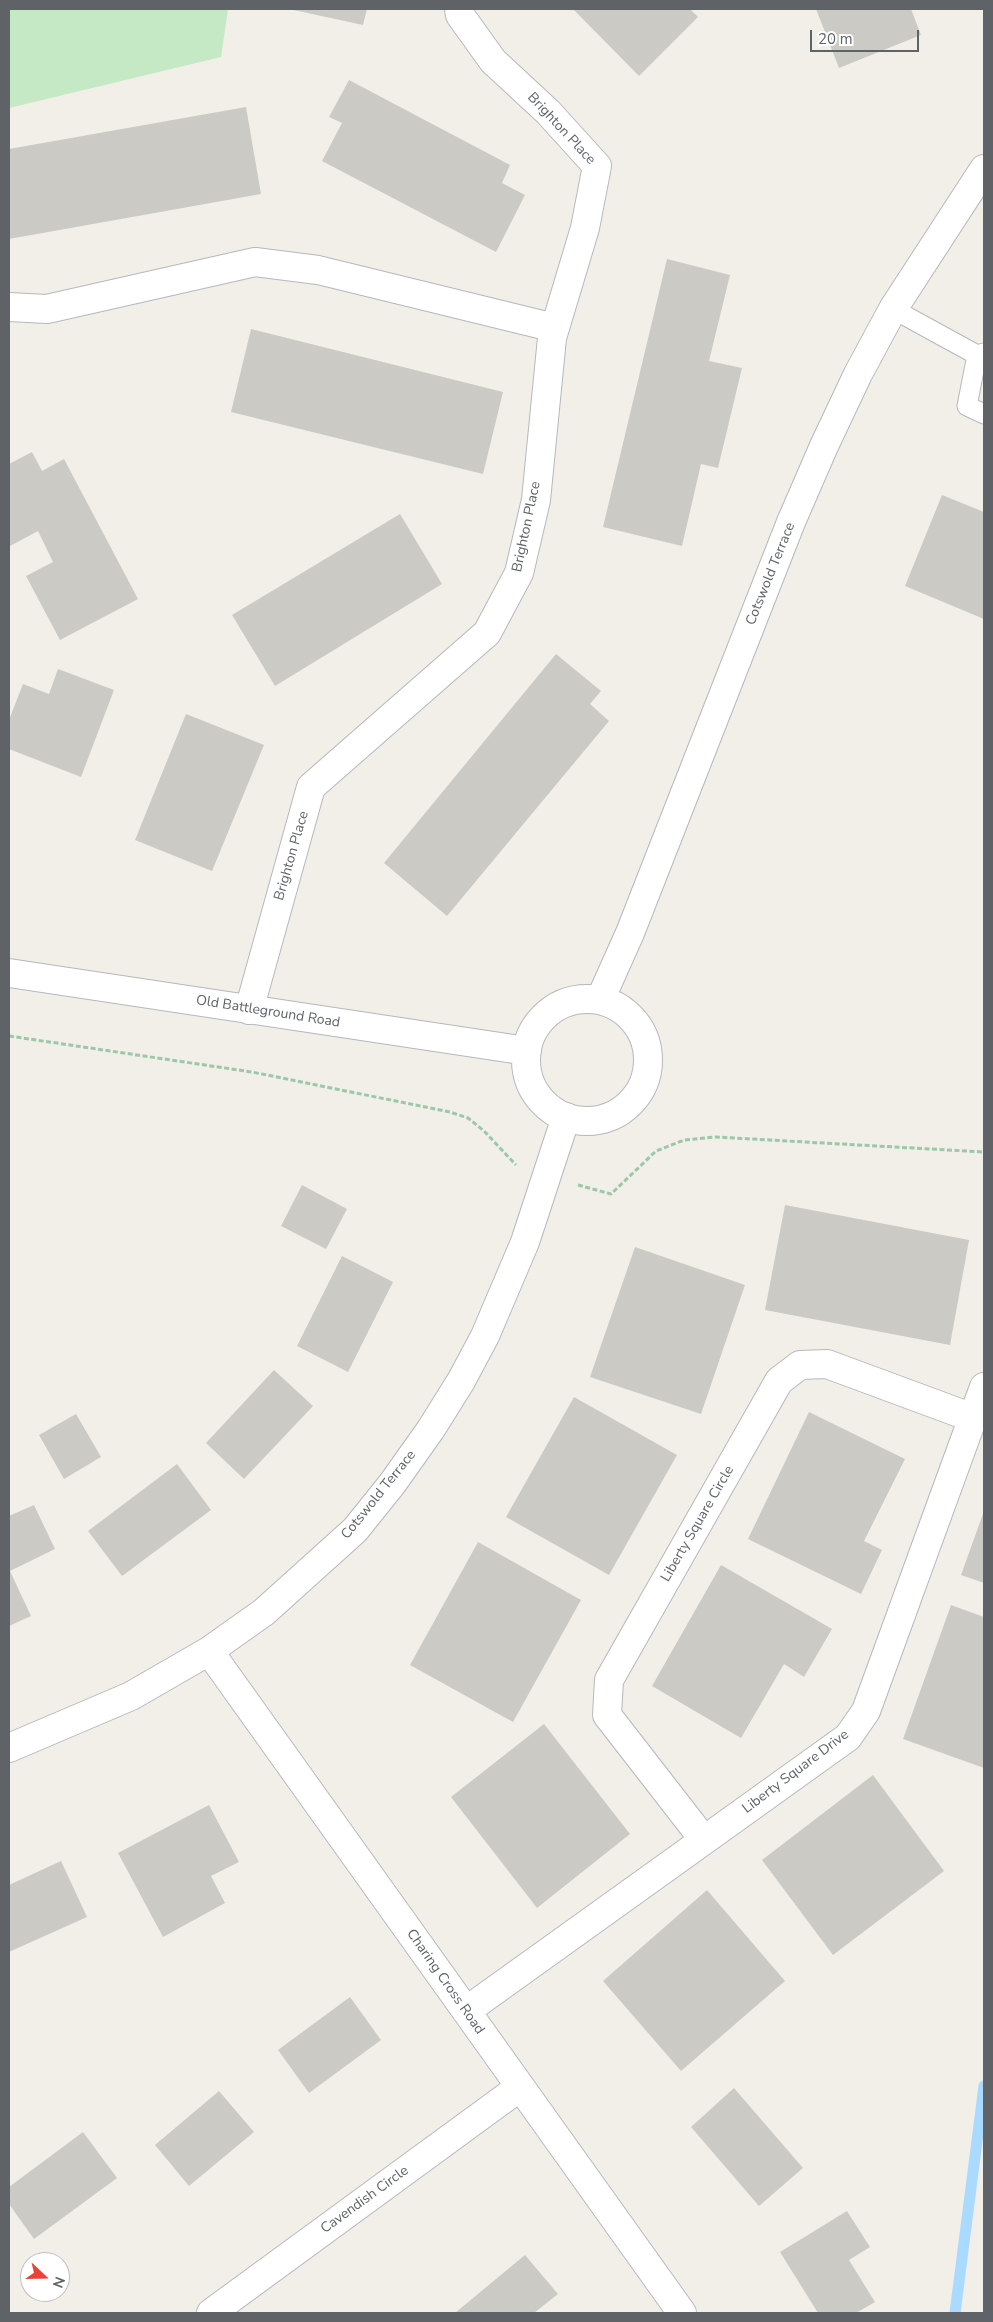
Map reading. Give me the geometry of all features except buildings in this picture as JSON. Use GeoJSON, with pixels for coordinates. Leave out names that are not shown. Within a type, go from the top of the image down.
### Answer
{"type":"FeatureCollection","features":[{"type":"Feature","properties":{"kind":"street","name":"Brighton Place"},"geometry":{"type":"LineString","coordinates":[[249,1010],[311,787],[487,633],[519,573],[536,500],[552,338],[585,228],[597,166],[548,112],[493,61],[460,15],[459,9]]}},
{"type":"Feature","properties":{"kind":"street","name":"Cotswold Terrace"},"geometry":{"type":"LineString","coordinates":[[600,1000],[630,932],[791,522],[824,446],[858,374],[893,309],[984,169]]}},
{"type":"Feature","properties":{"kind":"street"},"geometry":{"type":"LineString","coordinates":[[9,307],[47,309],[254,262],[318,270],[555,328]]}},
{"type":"Feature","properties":{"kind":"street","name":"Old Battleground Road"},"geometry":{"type":"LineString","coordinates":[[9,973],[526,1051]]}},
{"type":"Feature","properties":{"kind":"street"},"geometry":{"type":"LineString","coordinates":[[580,999],[600,1000],[619,1007],[634,1020],[644,1037],[648,1057],[646,1077],[637,1095],[624,1109],[605,1118],[586,1121],[566,1117],[548,1107],[535,1091],[527,1072],[526,1051],[533,1032],[545,1016],[561,1004],[580,999]]}},
{"type":"Feature","properties":{"kind":"street","name":"Cotswold Terrace"},"geometry":{"type":"LineString","coordinates":[[9,1748],[131,1696],[209,1651],[264,1612],[354,1530],[410,1458],[461,1381],[486,1336],[525,1242],[566,1117]]}},
{"type":"Feature","properties":{"kind":"street","name":"Liberty Square Circle"},"geometry":{"type":"LineString","coordinates":[[704,1840],[607,1715],[609,1680],[779,1381],[800,1365],[827,1364],[973,1418]]}},
{"type":"Feature","properties":{"kind":"street","name":"Liberty Square Drive"},"geometry":{"type":"LineString","coordinates":[[466,2011],[848,1737],[866,1711],[984,1387]]}},
{"type":"Feature","properties":{"kind":"street","name":"Charing Cross Road"},"geometry":{"type":"LineString","coordinates":[[209,1651],[682,2313]]}},
{"type":"Feature","properties":{"kind":"street","name":"Cavendish Circle"},"geometry":{"type":"LineString","coordinates":[[211,2313],[520,2087]]}},
{"type":"Feature","properties":{"kind":"lane"},"geometry":{"type":"LineString","coordinates":[[893,309],[981,354],[966,406],[984,414]]}},
{"type":"Feature","properties":{"kind":"path"},"geometry":{"type":"LineString","coordinates":[[9,1036],[252,1072],[450,1112],[468,1118],[484,1131],[519,1169],[611,1194],[656,1151],[684,1140],[716,1136],[984,1152]]}},
{"type":"Feature","properties":{"kind":"green space"},"geometry":{"type":"Polygon","coordinates":[[[9,9],[228,9],[221,57],[9,108],[9,9]]]}},
{"type":"Feature","properties":{"kind":"waterway"},"geometry":{"type":"LineString","coordinates":[[955,2313],[984,2086]]}}]}
